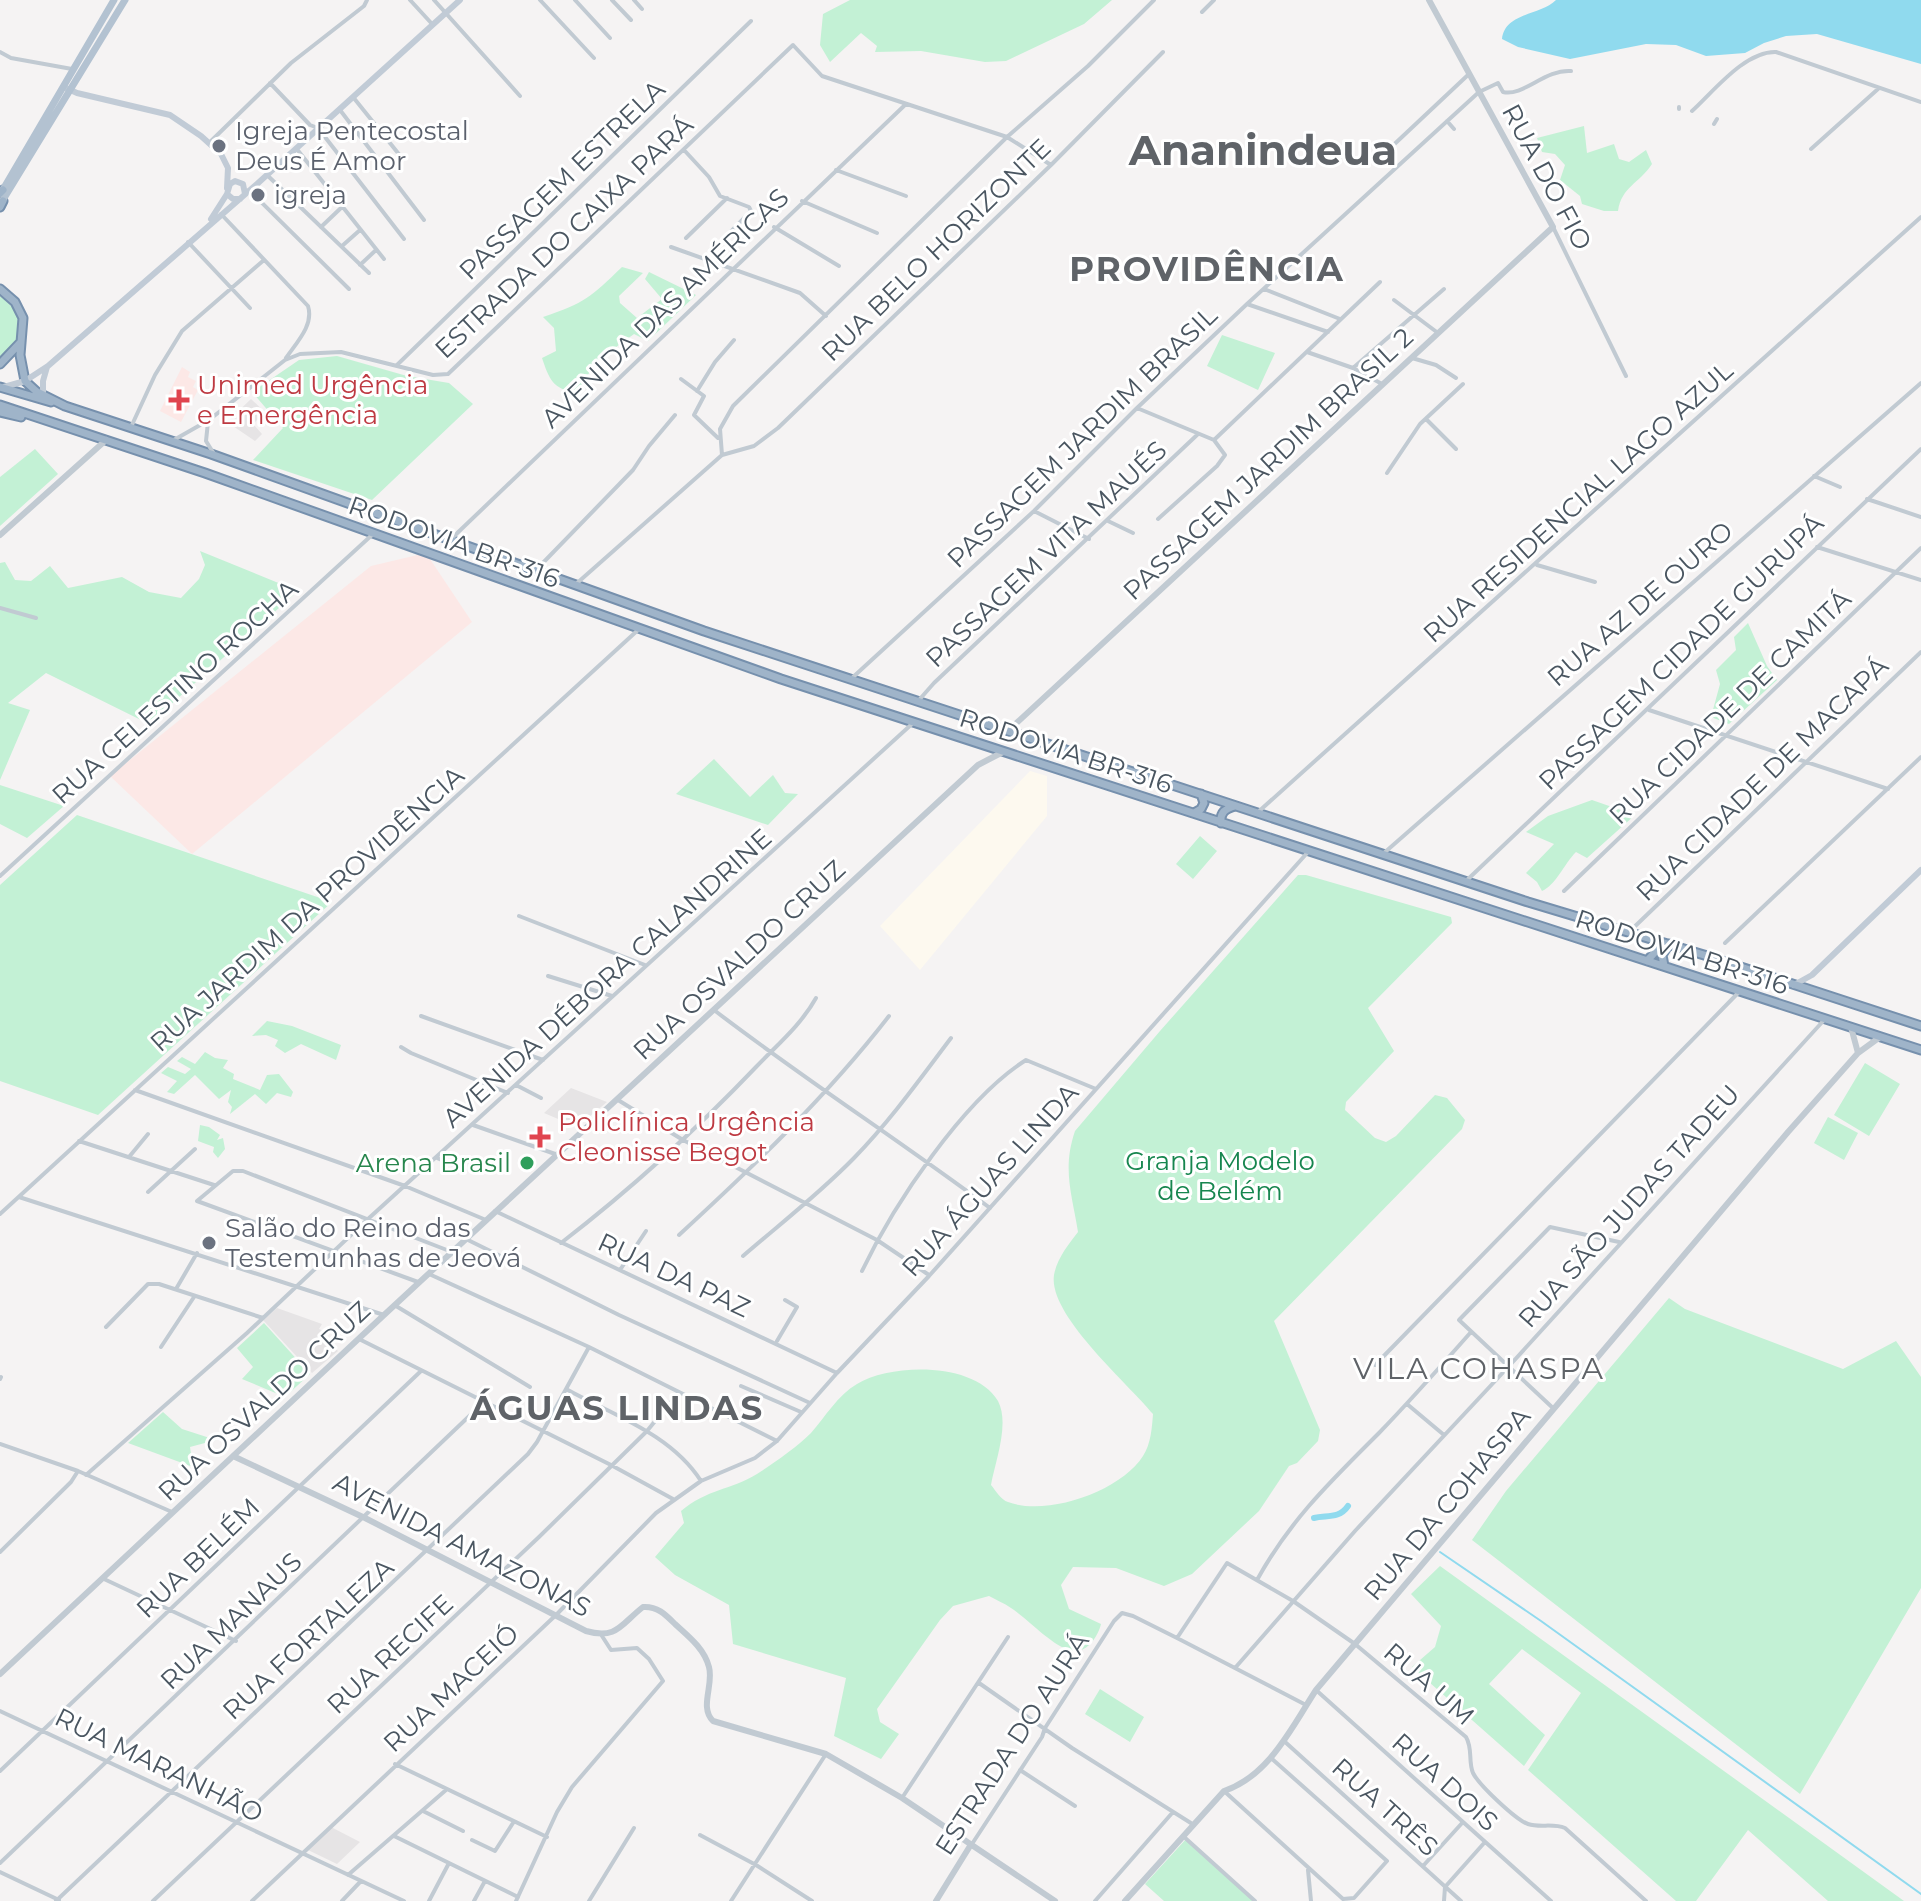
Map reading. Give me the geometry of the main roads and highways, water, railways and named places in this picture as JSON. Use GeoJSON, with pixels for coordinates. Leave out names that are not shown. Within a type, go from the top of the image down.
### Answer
{"type":"FeatureCollection","features":[{"type":"Feature","properties":{"kind":"highway"},"geometry":{"type":"LineString","coordinates":[[1,291],[15,302],[24,322],[21,367],[25,381],[32,389],[65,406]]}},
{"type":"Feature","properties":{"kind":"highway"},"geometry":{"type":"LineString","coordinates":[[0,364],[21,342]]}},
{"type":"Feature","properties":{"kind":"highway"},"geometry":{"type":"LineString","coordinates":[[1,387],[65,406]]}},
{"type":"Feature","properties":{"kind":"highway"},"geometry":{"type":"LineString","coordinates":[[0,405],[60,425]]}},
{"type":"Feature","properties":{"kind":"highway","name":"RODOVIA BR-316"},"geometry":{"type":"LineString","coordinates":[[65,406],[216,456],[704,631],[1528,902],[1921,1026]]}},
{"type":"Feature","properties":{"kind":"highway"},"geometry":{"type":"LineString","coordinates":[[0,412],[52,427],[60,425]]}},
{"type":"Feature","properties":{"kind":"highway","name":"RODOVIA BR-316"},"geometry":{"type":"LineString","coordinates":[[60,425],[205,473],[638,630],[1308,852],[1921,1050]]}},
{"type":"Feature","properties":{"kind":"highway"},"geometry":{"type":"LineString","coordinates":[[1194,813],[1204,803],[1201,794]]}},
{"type":"Feature","properties":{"kind":"highway"},"geometry":{"type":"LineString","coordinates":[[1221,823],[1220,816],[1224,810],[1235,806]]}},
{"type":"Feature","properties":{"kind":"highway"},"geometry":{"type":"LineString","coordinates":[[1647,961],[1656,951],[1655,940]]}},
{"type":"Feature","properties":{"kind":"highway"},"geometry":{"type":"LineString","coordinates":[[1664,966],[1662,955],[1669,944]]}},
{"type":"Feature","properties":{"kind":"main road"},"geometry":{"type":"LineString","coordinates":[[66,88],[72,69],[114,0]]}},
{"type":"Feature","properties":{"kind":"main road"},"geometry":{"type":"LineString","coordinates":[[1,199],[66,88],[125,0]]}},
{"type":"Feature","properties":{"kind":"main road"},"geometry":{"type":"LineString","coordinates":[[1,387],[25,381],[48,366],[245,195],[460,0]]}},
{"type":"Feature","properties":{"kind":"main road"},"geometry":{"type":"LineString","coordinates":[[66,88],[170,115],[209,143],[226,163],[227,191],[233,199],[245,195]]}},
{"type":"Feature","properties":{"kind":"main road"},"geometry":{"type":"LineString","coordinates":[[207,226],[235,181],[257,184]]}},
{"type":"Feature","properties":{"kind":"main road"},"geometry":{"type":"LineString","coordinates":[[243,184],[245,195]]}},
{"type":"Feature","properties":{"kind":"main road"},"geometry":{"type":"LineString","coordinates":[[43,394],[48,366]]}},
{"type":"Feature","properties":{"kind":"main road"},"geometry":{"type":"LineString","coordinates":[[1794,985],[1812,975],[1921,870]]}},
{"type":"Feature","properties":{"kind":"main road"},"geometry":{"type":"LineString","coordinates":[[1812,975],[1813,991]]}},
{"type":"Feature","properties":{"kind":"water"},"geometry":{"type":"Polygon","coordinates":[[[1556,0],[1921,0],[1921,64],[1817,34],[1786,36],[1745,53],[1706,56],[1676,45],[1646,44],[1570,59],[1518,47],[1502,39],[1509,24],[1556,0]]]}},
{"type":"Feature","properties":{"kind":"waterway"},"geometry":{"type":"LineString","coordinates":[[1314,1518],[1337,1515],[1348,1506]]}},
{"type":"Feature","properties":{"kind":"waterway"},"geometry":{"type":"LineString","coordinates":[[1440,1552],[1921,1894]]}},
{"type":"Feature","properties":{"kind":"place","name":"Igreja Pentecostal Deus É Amor"},"geometry":{"type":"Point","coordinates":[219,146]}},
{"type":"Feature","properties":{"kind":"place","name":"igreja"},"geometry":{"type":"Point","coordinates":[258,195]}},
{"type":"Feature","properties":{"kind":"place","name":"Unimed Urgência e Emergência"},"geometry":{"type":"Point","coordinates":[179,400]}},
{"type":"Feature","properties":{"kind":"place","name":"Policlínica Urgência Cleonisse Begot"},"geometry":{"type":"Point","coordinates":[540,1137]}},
{"type":"Feature","properties":{"kind":"place","name":"Arena Brasil"},"geometry":{"type":"Point","coordinates":[527,1163]}},
{"type":"Feature","properties":{"kind":"place","name":"Salão do Reino das Testemunhas de Jeová"},"geometry":{"type":"Point","coordinates":[209,1243]}},
{"type":"Feature","properties":{"kind":"district","name":"Ananindeua"},"geometry":{"type":"Point","coordinates":[1263,150]}},
{"type":"Feature","properties":{"kind":"district","name":"PROVIDÊNCIA"},"geometry":{"type":"Point","coordinates":[1207,269]}},
{"type":"Feature","properties":{"kind":"district","name":"VILA COHASPA"},"geometry":{"type":"Point","coordinates":[1479,1368]}},
{"type":"Feature","properties":{"kind":"district","name":"ÁGUAS LINDAS"},"geometry":{"type":"Point","coordinates":[617,1408]}},
{"type":"Feature","properties":{"kind":"park label","name":"Granja Modelo de Belém"},"geometry":{"type":"Point","coordinates":[1220,1176]}}]}
